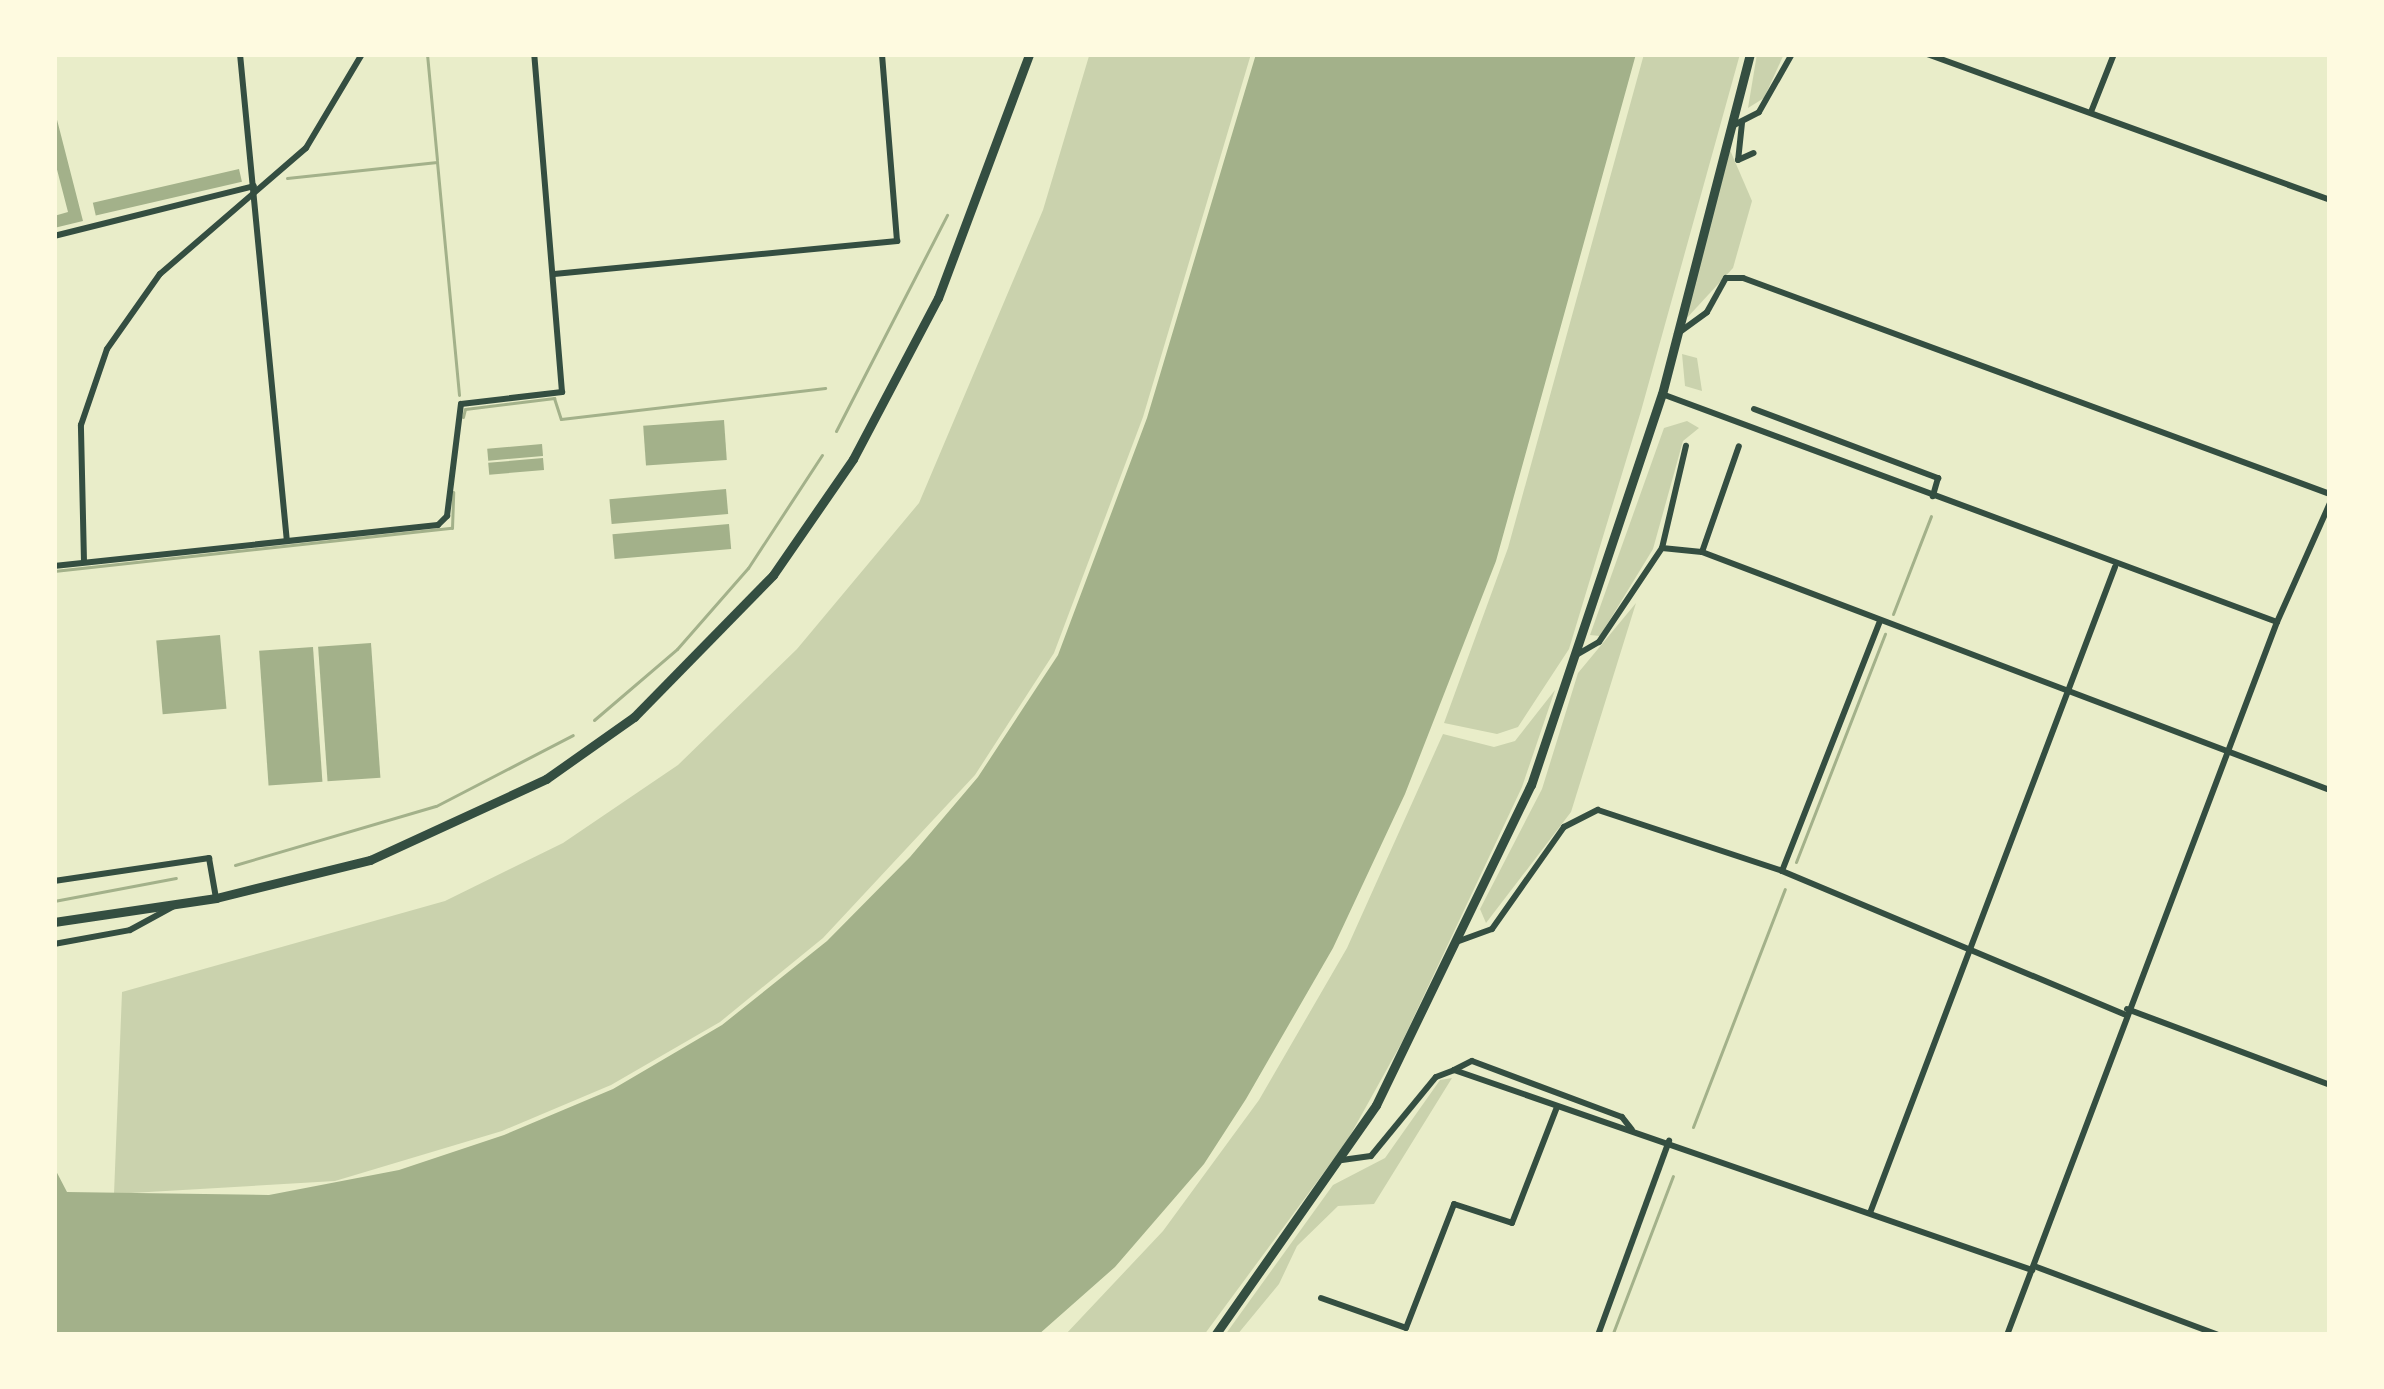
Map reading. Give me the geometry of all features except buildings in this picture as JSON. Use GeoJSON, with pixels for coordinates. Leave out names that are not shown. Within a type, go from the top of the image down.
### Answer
{"type":"FeatureCollection","features":[{"type":"Feature","properties":{"kind":"main road"},"geometry":{"type":"LineString","coordinates":[[54,922],[216,898],[370,860],[446,830],[546,778],[634,717],[701,654],[773,575],[853,459],[938,298],[1030,54]]}},
{"type":"Feature","properties":{"kind":"main road"},"geometry":{"type":"LineString","coordinates":[[1216,1335],[1342,1160],[1459,940],[1531,785],[1662,394],[1750,54]]}},
{"type":"Feature","properties":{"kind":"street"},"geometry":{"type":"LineString","coordinates":[[240,54],[287,539]]}},
{"type":"Feature","properties":{"kind":"street"},"geometry":{"type":"LineString","coordinates":[[84,562],[82,425],[107,349],[160,274],[316,135],[362,54]]}},
{"type":"Feature","properties":{"kind":"street"},"geometry":{"type":"LineString","coordinates":[[54,566],[438,525],[447,516],[460,404],[562,392],[535,54]]}},
{"type":"Feature","properties":{"kind":"street"},"geometry":{"type":"LineString","coordinates":[[554,274],[896,241],[882,54]]}},
{"type":"Feature","properties":{"kind":"street"},"geometry":{"type":"LineString","coordinates":[[1728,128],[1760,112],[1792,54]]}},
{"type":"Feature","properties":{"kind":"street"},"geometry":{"type":"LineString","coordinates":[[1927,54],[2330,200]]}},
{"type":"Feature","properties":{"kind":"street"},"geometry":{"type":"LineString","coordinates":[[2091,112],[2114,54]]}},
{"type":"Feature","properties":{"kind":"street"},"geometry":{"type":"LineString","coordinates":[[1742,123],[1739,162],[1754,153]]}},
{"type":"Feature","properties":{"kind":"street"},"geometry":{"type":"LineString","coordinates":[[54,236],[255,190]]}},
{"type":"Feature","properties":{"kind":"street"},"geometry":{"type":"LineString","coordinates":[[1674,337],[1707,312],[1726,278],[1743,278],[2330,498],[2126,1012],[2007,1335]]}},
{"type":"Feature","properties":{"kind":"street"},"geometry":{"type":"LineString","coordinates":[[1662,394],[2115,567],[2277,622]]}},
{"type":"Feature","properties":{"kind":"street"},"geometry":{"type":"LineString","coordinates":[[1754,409],[1938,478],[1933,496]]}},
{"type":"Feature","properties":{"kind":"street"},"geometry":{"type":"LineString","coordinates":[[1578,654],[1599,642],[1662,548],[1686,446]]}},
{"type":"Feature","properties":{"kind":"street"},"geometry":{"type":"LineString","coordinates":[[1702,551],[1739,446]]}},
{"type":"Feature","properties":{"kind":"street"},"geometry":{"type":"LineString","coordinates":[[1662,548],[1702,551],[2330,790]]}},
{"type":"Feature","properties":{"kind":"street"},"geometry":{"type":"LineString","coordinates":[[1870,1213],[1975,948],[2115,567]]}},
{"type":"Feature","properties":{"kind":"street"},"geometry":{"type":"LineString","coordinates":[[1782,871],[1880,621]]}},
{"type":"Feature","properties":{"kind":"street"},"geometry":{"type":"LineString","coordinates":[[1459,940],[1508,914],[1564,826],[1587,810],[1782,871],[2126,1012],[2330,1085]]}},
{"type":"Feature","properties":{"kind":"street"},"geometry":{"type":"LineString","coordinates":[[54,881],[209,858],[216,898]]}},
{"type":"Feature","properties":{"kind":"street"},"geometry":{"type":"LineString","coordinates":[[54,944],[130,930],[176,904]]}},
{"type":"Feature","properties":{"kind":"street"},"geometry":{"type":"LineString","coordinates":[[1342,1160],[1371,1156],[1436,1077],[1472,1061],[1622,1118],[1632,1130]]}},
{"type":"Feature","properties":{"kind":"street"},"geometry":{"type":"LineString","coordinates":[[1454,1070],[2219,1335]]}},
{"type":"Feature","properties":{"kind":"street"},"geometry":{"type":"LineString","coordinates":[[1321,1298],[1406,1328],[1454,1204],[1513,1223],[1557,1107]]}},
{"type":"Feature","properties":{"kind":"street"},"geometry":{"type":"LineString","coordinates":[[1598,1335],[1669,1142]]}},
{"type":"Feature","properties":{"kind":"shaded area"},"geometry":{"type":"Polygon","coordinates":[[[1251,54],[1143,417],[1054,653],[975,775],[823,938],[720,1022],[611,1085],[502,1131],[335,1181],[114,1194],[122,992],[445,901],[563,843],[678,765],[797,649],[919,503],[1043,210],[1089,56],[1251,54]]]}},
{"type":"Feature","properties":{"kind":"shaded area"},"geometry":{"type":"Polygon","coordinates":[[[1256,54],[1636,54],[1496,561],[1405,794],[1333,948],[1246,1099],[1204,1164],[1115,1267],[1038,1335],[54,1335],[54,1167],[67,1192],[269,1195],[399,1170],[504,1135],[613,1089],[722,1025],[827,941],[910,857],[978,777],[1058,655],[1147,418],[1256,54]]]}},
{"type":"Feature","properties":{"kind":"shaded area"},"geometry":{"type":"Polygon","coordinates":[[[1644,54],[1740,54],[1641,411],[1569,649],[1518,727],[1497,734],[1444,723],[1508,548],[1644,54]]]}},
{"type":"Feature","properties":{"kind":"shaded area"},"geometry":{"type":"Polygon","coordinates":[[[1757,54],[1784,54],[1764,98],[1748,108],[1757,54]]]}},
{"type":"Feature","properties":{"kind":"shaded area"},"geometry":{"type":"Polygon","coordinates":[[[54,108],[83,221],[54,228],[54,216],[68,212],[54,158],[54,108]]]}},
{"type":"Feature","properties":{"kind":"shaded area"},"geometry":{"type":"Polygon","coordinates":[[[1730,150],[1752,201],[1733,268],[1685,320],[1730,150]]]}},
{"type":"Feature","properties":{"kind":"shaded area"},"geometry":{"type":"Polygon","coordinates":[[[239,169],[242,182],[96,215],[93,203],[239,169]]]}},
{"type":"Feature","properties":{"kind":"shaded area"},"geometry":{"type":"Polygon","coordinates":[[[1682,354],[1697,358],[1702,391],[1685,386],[1682,354]]]}},
{"type":"Feature","properties":{"kind":"shaded area"},"geometry":{"type":"Polygon","coordinates":[[[724,420],[727,460],[646,466],[643,426],[724,420]]]}},
{"type":"Feature","properties":{"kind":"shaded area"},"geometry":{"type":"Polygon","coordinates":[[[1687,421],[1699,428],[1683,441],[1653,549],[1600,636],[1590,635],[1664,428],[1687,421]]]}},
{"type":"Feature","properties":{"kind":"shaded area"},"geometry":{"type":"Polygon","coordinates":[[[542,444],[543,456],[488,461],[487,449],[542,444]]]}},
{"type":"Feature","properties":{"kind":"shaded area"},"geometry":{"type":"Polygon","coordinates":[[[543,458],[544,470],[489,475],[488,463],[543,458]]]}},
{"type":"Feature","properties":{"kind":"shaded area"},"geometry":{"type":"Polygon","coordinates":[[[726,489],[728,514],[612,524],[609,499],[726,489]]]}},
{"type":"Feature","properties":{"kind":"shaded area"},"geometry":{"type":"Polygon","coordinates":[[[729,524],[731,549],[615,559],[612,534],[729,524]]]}},
{"type":"Feature","properties":{"kind":"shaded area"},"geometry":{"type":"Polygon","coordinates":[[[1636,603],[1571,812],[1486,923],[1480,909],[1542,789],[1578,673],[1636,603]]]}},
{"type":"Feature","properties":{"kind":"shaded area"},"geometry":{"type":"Polygon","coordinates":[[[220,635],[226,709],[163,714],[156,641],[220,635]]]}},
{"type":"Feature","properties":{"kind":"shaded area"},"geometry":{"type":"Polygon","coordinates":[[[371,643],[380,778],[328,781],[318,647],[371,643]]]}},
{"type":"Feature","properties":{"kind":"shaded area"},"geometry":{"type":"Polygon","coordinates":[[[313,647],[322,782],[269,785],[259,651],[313,647]]]}},
{"type":"Feature","properties":{"kind":"shaded area"},"geometry":{"type":"Polygon","coordinates":[[[1555,690],[1522,787],[1402,1042],[1347,1141],[1204,1335],[1065,1335],[1163,1231],[1259,1100],[1347,948],[1443,734],[1494,747],[1515,741],[1555,690]]]}},
{"type":"Feature","properties":{"kind":"shaded area"},"geometry":{"type":"Polygon","coordinates":[[[1452,1078],[1374,1204],[1338,1206],[1297,1246],[1279,1284],[1237,1335],[1225,1335],[1333,1185],[1385,1158],[1440,1080],[1452,1078]]]}},
{"type":"Feature","properties":{"kind":"waterway"},"geometry":{"type":"LineString","coordinates":[[427,54],[437,160]]}},
{"type":"Feature","properties":{"kind":"waterway"},"geometry":{"type":"LineString","coordinates":[[287,178],[437,162],[459,395]]}},
{"type":"Feature","properties":{"kind":"waterway"},"geometry":{"type":"LineString","coordinates":[[836,431],[947,215]]}},
{"type":"Feature","properties":{"kind":"waterway"},"geometry":{"type":"LineString","coordinates":[[463,417],[465,409],[554,398],[561,419],[825,388]]}},
{"type":"Feature","properties":{"kind":"waterway"},"geometry":{"type":"LineString","coordinates":[[594,720],[677,649],[748,568],[822,455]]}},
{"type":"Feature","properties":{"kind":"waterway"},"geometry":{"type":"LineString","coordinates":[[54,571],[452,528],[453,492]]}},
{"type":"Feature","properties":{"kind":"waterway"},"geometry":{"type":"LineString","coordinates":[[1893,614],[1931,516]]}},
{"type":"Feature","properties":{"kind":"waterway"},"geometry":{"type":"LineString","coordinates":[[1796,862],[1885,634]]}},
{"type":"Feature","properties":{"kind":"waterway"},"geometry":{"type":"LineString","coordinates":[[235,865],[436,806],[573,735]]}},
{"type":"Feature","properties":{"kind":"waterway"},"geometry":{"type":"LineString","coordinates":[[54,901],[176,878]]}},
{"type":"Feature","properties":{"kind":"waterway"},"geometry":{"type":"LineString","coordinates":[[1693,1127],[1785,889]]}},
{"type":"Feature","properties":{"kind":"waterway"},"geometry":{"type":"LineString","coordinates":[[1613,1333],[1673,1176]]}}]}
